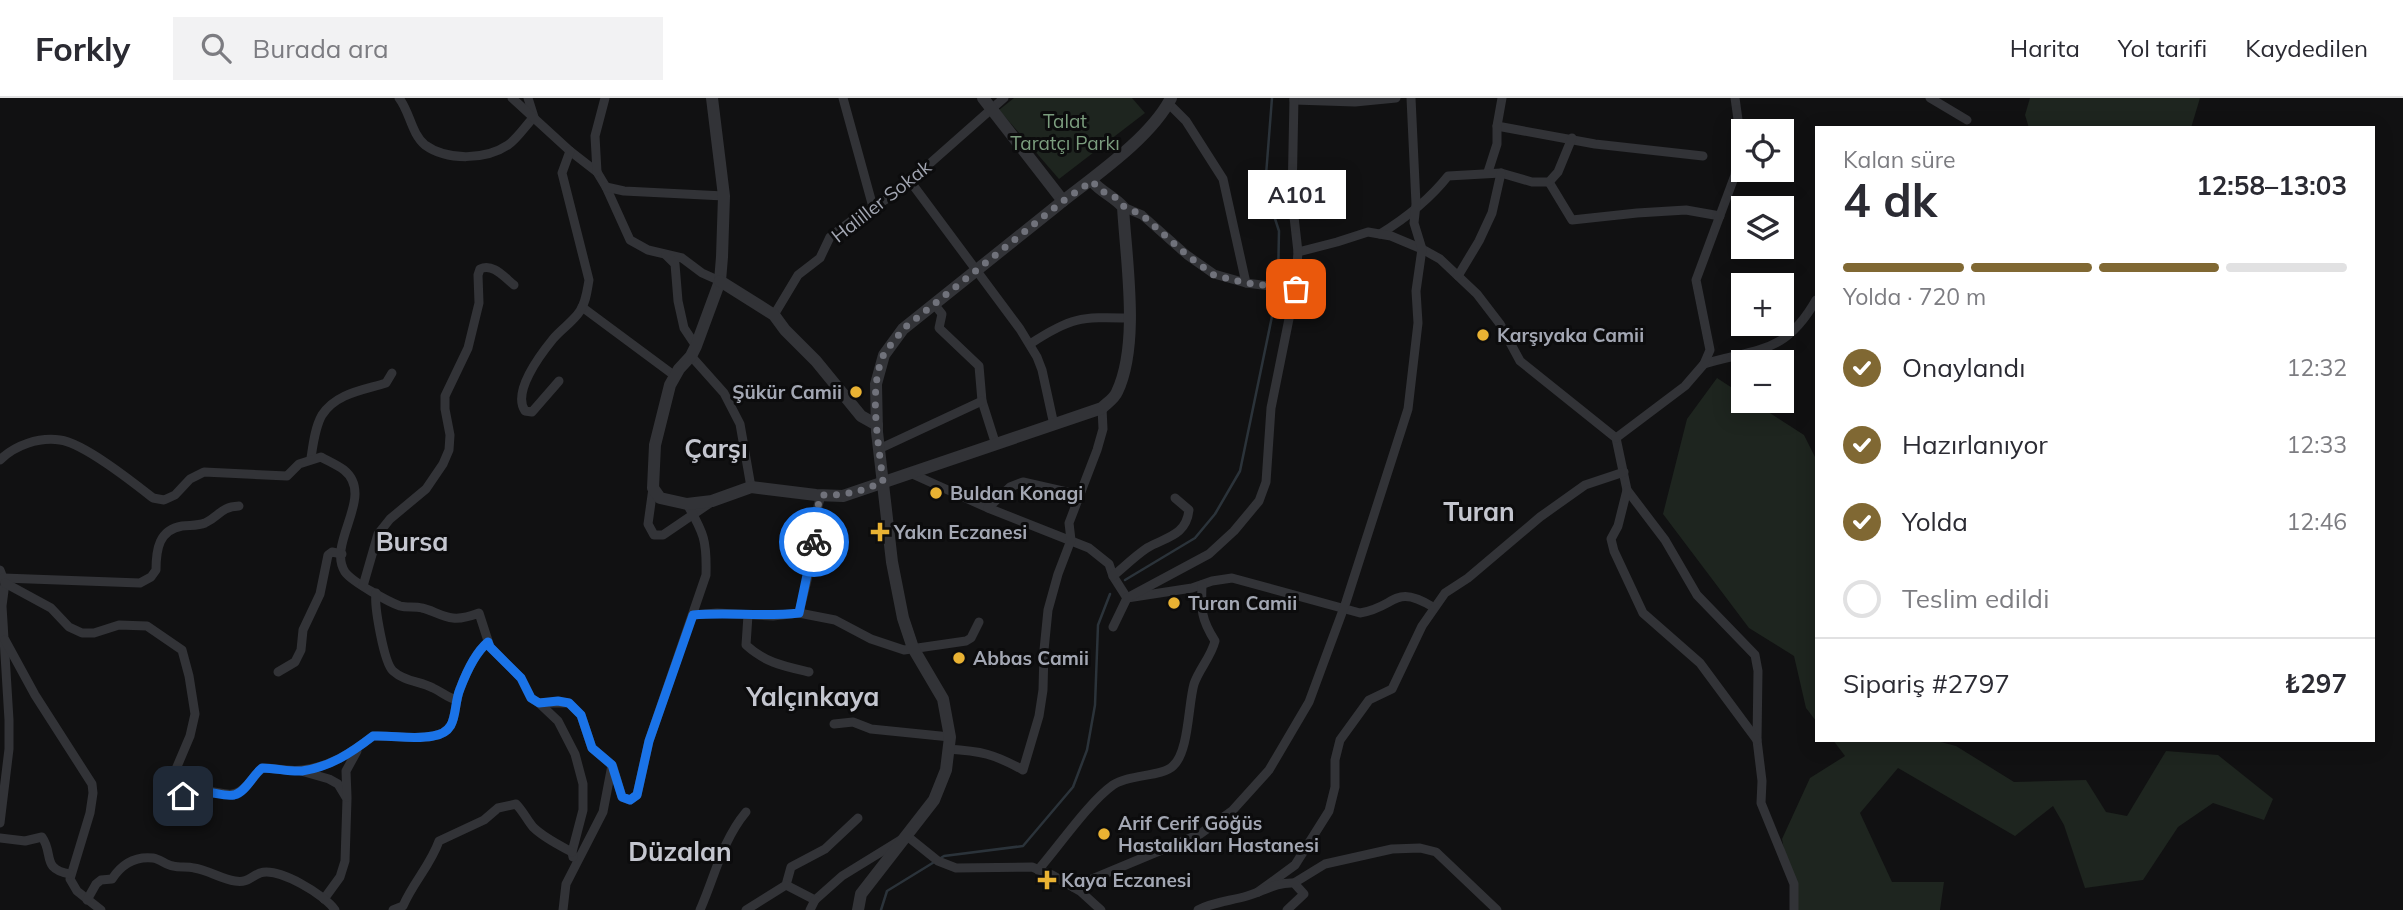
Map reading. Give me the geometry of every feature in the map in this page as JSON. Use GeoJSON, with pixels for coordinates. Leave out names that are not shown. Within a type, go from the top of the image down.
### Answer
{"type":"FeatureCollection","features":[{"type":"Feature","properties":{"kind":"street"},"geometry":{"type":"LineString","coordinates":[[399,98],[407,108],[415,132],[426,145],[462,157],[495,151],[510,144],[534,117]]}},
{"type":"Feature","properties":{"kind":"street"},"geometry":{"type":"LineString","coordinates":[[512,98],[597,172],[630,240],[648,250],[682,258],[702,273],[720,281],[774,315],[785,330],[816,360],[860,416],[877,425]]}},
{"type":"Feature","properties":{"kind":"street"},"geometry":{"type":"LineString","coordinates":[[528,98],[534,117]]}},
{"type":"Feature","properties":{"kind":"street"},"geometry":{"type":"LineString","coordinates":[[597,172],[595,136],[605,98]]}},
{"type":"Feature","properties":{"kind":"street"},"geometry":{"type":"LineString","coordinates":[[712,98],[724,196],[720,281],[693,351],[670,386],[654,445],[649,524],[654,535],[663,535],[690,509],[751,486],[843,496],[863,491],[883,478],[911,473],[1102,408],[1116,395],[1129,348],[1123,206]]}},
{"type":"Feature","properties":{"kind":"street"},"geometry":{"type":"LineString","coordinates":[[843,98],[873,207]]}},
{"type":"Feature","properties":{"kind":"street"},"geometry":{"type":"LineString","coordinates":[[983,98],[1063,201]]}},
{"type":"Feature","properties":{"kind":"street","name":"Haliller Sokak"},"geometry":{"type":"LineString","coordinates":[[774,315],[798,275],[820,258],[830,237],[910,181],[1004,98]]}},
{"type":"Feature","properties":{"kind":"street"},"geometry":{"type":"LineString","coordinates":[[1113,627],[1127,598],[1209,554],[1234,531],[1258,501],[1266,482],[1271,408],[1296,289],[1298,251],[1292,199],[1294,99],[1355,102],[1396,98]]}},
{"type":"Feature","properties":{"kind":"street"},"geometry":{"type":"LineString","coordinates":[[1073,887],[1200,834],[1232,811],[1269,770],[1309,702],[1343,610],[1408,409],[1418,323],[1416,291],[1422,249],[1414,223],[1411,98]]}},
{"type":"Feature","properties":{"kind":"street"},"geometry":{"type":"LineString","coordinates":[[1488,172],[1497,144],[1496,126],[1502,98]]}},
{"type":"Feature","properties":{"kind":"street"},"geometry":{"type":"LineString","coordinates":[[1616,438],[1685,386],[1704,364],[1710,350],[1696,280],[1735,175],[1740,134],[1735,98]]}},
{"type":"Feature","properties":{"kind":"street"},"geometry":{"type":"LineString","coordinates":[[1930,98],[1967,120]]}},
{"type":"Feature","properties":{"kind":"street"},"geometry":{"type":"LineString","coordinates":[[858,910],[861,894],[934,800],[946,771],[949,743],[943,699],[913,648],[903,618],[892,562],[877,425],[876,384],[884,355],[903,329],[1063,201],[1092,181],[1163,114],[1169,100],[1186,121],[1223,179],[1246,283]]}},
{"type":"Feature","properties":{"kind":"street"},"geometry":{"type":"LineString","coordinates":[[1496,126],[1595,144],[1703,156]]}},
{"type":"Feature","properties":{"kind":"street"},"geometry":{"type":"LineString","coordinates":[[1549,183],[1558,172],[1572,138]]}},
{"type":"Feature","properties":{"kind":"street"},"geometry":{"type":"LineString","coordinates":[[559,381],[532,412],[524,411],[520,404],[521,388],[553,338],[582,307],[586,298],[589,280],[562,173],[570,151]]}},
{"type":"Feature","properties":{"kind":"street"},"geometry":{"type":"LineString","coordinates":[[1380,234],[1403,220],[1431,197],[1448,176],[1488,172],[1549,183]]}},
{"type":"Feature","properties":{"kind":"street"},"geometry":{"type":"LineString","coordinates":[[1458,276],[1492,213],[1501,173]]}},
{"type":"Feature","properties":{"kind":"street"},"geometry":{"type":"LineString","coordinates":[[910,181],[1030,344],[1042,370],[1054,425]]}},
{"type":"Feature","properties":{"kind":"street"},"geometry":{"type":"LineString","coordinates":[[1092,181],[1101,191],[1113,195],[1123,206],[1142,215],[1214,275],[1246,283],[1296,289]]}},
{"type":"Feature","properties":{"kind":"street"},"geometry":{"type":"LineString","coordinates":[[1549,183],[1572,220],[1686,210],[1720,216]]}},
{"type":"Feature","properties":{"kind":"street"},"geometry":{"type":"LineString","coordinates":[[606,187],[624,191],[689,192],[724,196]]}},
{"type":"Feature","properties":{"kind":"street"},"geometry":{"type":"LineString","coordinates":[[1298,251],[1368,232],[1391,236],[1440,259],[1477,294],[1500,324],[1520,361],[1616,438],[1627,490],[1618,526],[1611,539],[1614,551],[1643,613],[1700,663],[1757,740]]}},
{"type":"Feature","properties":{"kind":"street"},"geometry":{"type":"LineString","coordinates":[[665,254],[675,264],[678,301],[693,351],[723,393],[740,424],[751,486]]}},
{"type":"Feature","properties":{"kind":"street"},"geometry":{"type":"LineString","coordinates":[[363,586],[379,534],[390,519],[426,489],[449,450],[450,435],[444,410],[445,396],[468,348],[479,303],[480,269],[486,266],[493,268],[514,285]]}},
{"type":"Feature","properties":{"kind":"street"},"geometry":{"type":"LineString","coordinates":[[934,304],[942,314],[939,328],[979,366],[982,401],[996,445]]}},
{"type":"Feature","properties":{"kind":"street"},"geometry":{"type":"LineString","coordinates":[[582,307],[676,376]]}},
{"type":"Feature","properties":{"kind":"street"},"geometry":{"type":"LineString","coordinates":[[1704,364],[1776,344],[1786,339],[1814,312]]}},
{"type":"Feature","properties":{"kind":"street"},"geometry":{"type":"LineString","coordinates":[[1030,344],[1069,321],[1089,317],[1128,318]]}},
{"type":"Feature","properties":{"kind":"street"},"geometry":{"type":"LineString","coordinates":[[311,458],[322,415],[342,397],[386,383],[392,373]]}},
{"type":"Feature","properties":{"kind":"street"},"geometry":{"type":"LineString","coordinates":[[879,449],[982,401]]}},
{"type":"Feature","properties":{"kind":"street"},"geometry":{"type":"LineString","coordinates":[[834,723],[853,722],[871,729],[979,750],[1000,757],[1023,770],[1039,716],[1048,610],[1071,540],[1069,523],[1103,429],[1102,408]]}},
{"type":"Feature","properties":{"kind":"street"},"geometry":{"type":"LineString","coordinates":[[0,460],[9,450],[30,442],[62,440],[96,456],[153,498],[164,500],[175,495],[190,479],[204,472],[287,476],[299,464],[321,457],[346,471],[353,486],[356,504],[345,530],[342,554],[345,572],[363,586],[401,606],[422,608],[452,618],[479,613],[490,647],[521,678],[531,698],[558,722],[575,754],[583,784],[583,810],[572,852],[575,865]]}},
{"type":"Feature","properties":{"kind":"street"},"geometry":{"type":"LineString","coordinates":[[1258,892],[1295,865],[1329,811],[1335,787],[1335,760],[1339,740],[1369,699],[1392,688],[1422,626],[1444,593],[1468,578],[1550,510],[1585,485],[1624,472]]}},
{"type":"Feature","properties":{"kind":"street"},"geometry":{"type":"LineString","coordinates":[[911,473],[988,508],[1088,548],[1109,564],[1127,598]]}},
{"type":"Feature","properties":{"kind":"street"},"geometry":{"type":"LineString","coordinates":[[988,508],[1010,487],[1023,482],[1080,495]]}},
{"type":"Feature","properties":{"kind":"street"},"geometry":{"type":"LineString","coordinates":[[539,703],[569,703],[581,715],[592,748],[612,765],[622,797],[630,800],[637,795],[649,741],[706,575],[707,549],[703,532],[690,509],[660,498],[653,488]]}},
{"type":"Feature","properties":{"kind":"street"},"geometry":{"type":"LineString","coordinates":[[1627,490],[1665,540],[1697,595],[1755,655],[1758,671],[1757,740],[1762,781],[1761,803],[1794,884],[1794,910]]}},
{"type":"Feature","properties":{"kind":"street"},"geometry":{"type":"LineString","coordinates":[[799,613],[811,564],[821,495]]}},
{"type":"Feature","properties":{"kind":"street"},"geometry":{"type":"LineString","coordinates":[[1113,576],[1146,549],[1174,536],[1188,521],[1189,510],[1175,498]]}},
{"type":"Feature","properties":{"kind":"street"},"geometry":{"type":"LineString","coordinates":[[3,577],[140,583],[151,577],[156,570],[159,542],[167,532],[178,527],[206,522],[228,506],[239,506]]}},
{"type":"Feature","properties":{"kind":"street"},"geometry":{"type":"LineString","coordinates":[[278,672],[295,662],[301,650],[303,630],[320,594],[328,555],[332,552],[342,554]]}},
{"type":"Feature","properties":{"kind":"street"},"geometry":{"type":"LineString","coordinates":[[0,823],[9,749],[3,577]]}},
{"type":"Feature","properties":{"kind":"street"},"geometry":{"type":"LineString","coordinates":[[3,577],[51,608],[69,627],[82,633],[94,633],[119,625],[147,626],[182,650],[195,715],[190,736],[176,769],[178,789],[183,796],[201,791],[233,795],[245,788],[262,768],[300,771],[329,779],[338,784],[347,799]]}},
{"type":"Feature","properties":{"kind":"street"},"geometry":{"type":"LineString","coordinates":[[1127,598],[1192,589],[1202,584],[1232,578],[1360,613],[1376,611],[1403,596],[1415,596],[1433,607]]}},
{"type":"Feature","properties":{"kind":"street"},"geometry":{"type":"LineString","coordinates":[[1038,870],[1113,785],[1131,777],[1168,770],[1175,765],[1187,732],[1194,682],[1215,641],[1204,625],[1201,612],[1202,584]]}},
{"type":"Feature","properties":{"kind":"street"},"geometry":{"type":"LineString","coordinates":[[376,593],[376,613],[386,660],[392,671],[407,680],[431,687],[457,700]]}},
{"type":"Feature","properties":{"kind":"street"},"geometry":{"type":"LineString","coordinates":[[693,615],[717,613],[773,616],[799,613],[835,620],[871,639],[904,650],[966,641],[971,638],[979,622]]}},
{"type":"Feature","properties":{"kind":"street"},"geometry":{"type":"LineString","coordinates":[[748,615],[746,645],[759,657],[772,663],[808,673]]}},
{"type":"Feature","properties":{"kind":"street"},"geometry":{"type":"LineString","coordinates":[[5,640],[35,695],[92,784],[90,813],[70,879],[77,891],[102,910]]}},
{"type":"Feature","properties":{"kind":"street"},"geometry":{"type":"LineString","coordinates":[[300,771],[328,765],[373,736],[414,738],[436,736],[446,731],[454,722],[459,690],[481,648],[488,642]]}},
{"type":"Feature","properties":{"kind":"street"},"geometry":{"type":"LineString","coordinates":[[324,899],[340,877],[345,860],[346,771],[361,745]]}},
{"type":"Feature","properties":{"kind":"street"},"geometry":{"type":"LineString","coordinates":[[563,910],[566,884],[603,812],[612,765]]}},
{"type":"Feature","properties":{"kind":"street"},"geometry":{"type":"LineString","coordinates":[[393,910],[403,906],[413,884],[431,862],[439,841],[484,820],[498,808],[516,804],[532,826],[546,838],[572,852]]}},
{"type":"Feature","properties":{"kind":"street"},"geometry":{"type":"LineString","coordinates":[[700,910],[726,842],[746,812]]}},
{"type":"Feature","properties":{"kind":"street"},"geometry":{"type":"LineString","coordinates":[[746,910],[786,885],[790,867],[825,849],[858,818]]}},
{"type":"Feature","properties":{"kind":"street"},"geometry":{"type":"LineString","coordinates":[[907,836],[938,861],[956,868],[1032,867],[1073,887],[1101,910]]}},
{"type":"Feature","properties":{"kind":"street"},"geometry":{"type":"LineString","coordinates":[[810,910],[814,900],[842,876],[907,836]]}},
{"type":"Feature","properties":{"kind":"street"},"geometry":{"type":"LineString","coordinates":[[0,838],[25,841],[42,837],[52,867],[59,872],[70,874]]}},
{"type":"Feature","properties":{"kind":"street"},"geometry":{"type":"LineString","coordinates":[[1198,910],[1280,883],[1294,883],[1325,864],[1391,849],[1420,848],[1436,852],[1497,910]]}},
{"type":"Feature","properties":{"kind":"street"},"geometry":{"type":"LineString","coordinates":[[87,900],[96,884],[101,880],[112,879],[128,862],[153,858],[173,866],[196,868],[233,881],[247,882],[261,873],[291,878],[324,899],[335,910]]}},
{"type":"Feature","properties":{"kind":"street"},"geometry":{"type":"LineString","coordinates":[[1287,910],[1304,894],[1294,883]]}},
{"type":"Feature","properties":{"kind":"street"},"geometry":{"type":"LineString","coordinates":[[786,885],[814,900]]}},
{"type":"Feature","properties":{"kind":"green space","name":"Talat Taratçı Parkı"},"geometry":{"type":"Polygon","coordinates":[[[1014,98],[1132,98],[1145,113],[1059,179],[999,110],[1014,98]]]}},
{"type":"Feature","properties":{"kind":"green space"},"geometry":{"type":"Polygon","coordinates":[[[2030,98],[2200,98],[2192,126],[2028,126],[2025,115],[2030,98]]]}},
{"type":"Feature","properties":{"kind":"green space"},"geometry":{"type":"Polygon","coordinates":[[[1717,378],[1731,387],[1731,413],[1770,413],[1804,435],[1815,457],[1815,720],[1806,708],[1794,656],[1749,628],[1663,514],[1687,419],[1717,378]]]}},
{"type":"Feature","properties":{"kind":"green space"},"geometry":{"type":"Polygon","coordinates":[[[1834,742],[1941,742],[1956,746],[2014,782],[2086,780],[2106,812],[2127,816],[2166,751],[2218,755],[2273,799],[2264,820],[2213,803],[2178,827],[2143,880],[2085,888],[2064,825],[2053,806],[2015,836],[1898,768],[1860,813],[1892,882],[1944,882],[1940,910],[1795,910],[1782,839],[1810,778],[1845,756],[1834,742]]]}},
{"type":"Feature","properties":{"kind":"waterway"},"geometry":{"type":"LineString","coordinates":[[1272,98],[1265,188],[1279,231],[1278,281]]}},
{"type":"Feature","properties":{"kind":"waterway"},"geometry":{"type":"LineString","coordinates":[[1125,580],[1195,538],[1215,514],[1240,471],[1275,302]]}},
{"type":"Feature","properties":{"kind":"waterway"},"geometry":{"type":"LineString","coordinates":[[881,910],[887,891],[944,856],[1023,846],[1073,787],[1087,750],[1095,705],[1098,625],[1110,594]]}},
{"type":"Feature","properties":{"kind":"way so far"},"geometry":{"type":"LineString","coordinates":[[814,542],[821,495],[843,496],[883,482],[877,432],[876,384],[884,355],[903,329],[1063,201],[1092,181],[1101,191],[1113,195],[1123,206],[1142,215],[1214,275],[1246,283],[1296,289]]}},
{"type":"Feature","properties":{"kind":"place","name":"A101"},"geometry":{"type":"Point","coordinates":[1296,289]}},
{"type":"Feature","properties":{"kind":"place","name":"Karşıyaka Camii"},"geometry":{"type":"Point","coordinates":[1483,335]}},
{"type":"Feature","properties":{"kind":"place","name":"Şükür Camii"},"geometry":{"type":"Point","coordinates":[856,392]}},
{"type":"Feature","properties":{"kind":"place","name":"Buldan Konagi"},"geometry":{"type":"Point","coordinates":[936,493]}},
{"type":"Feature","properties":{"kind":"place","name":"Yakın Eczanesi"},"geometry":{"type":"Point","coordinates":[880,532]}},
{"type":"Feature","properties":{"kind":"place","name":"Turan Camii"},"geometry":{"type":"Point","coordinates":[1174,603]}},
{"type":"Feature","properties":{"kind":"place","name":"Abbas Camii"},"geometry":{"type":"Point","coordinates":[959,658]}},
{"type":"Feature","properties":{"kind":"place","name":"Arif Cerif Göğüs Hastalıkları Hastanesi"},"geometry":{"type":"Point","coordinates":[1104,834]}},
{"type":"Feature","properties":{"kind":"place","name":"Kaya Eczanesi"},"geometry":{"type":"Point","coordinates":[1047,880]}},
{"type":"Feature","properties":{"kind":"district","name":"Çarşı"},"geometry":{"type":"Point","coordinates":[716,448]}},
{"type":"Feature","properties":{"kind":"district","name":"Turan"},"geometry":{"type":"Point","coordinates":[1479,511]}},
{"type":"Feature","properties":{"kind":"district","name":"Bursa"},"geometry":{"type":"Point","coordinates":[412,541]}},
{"type":"Feature","properties":{"kind":"district","name":"Yalçınkaya"},"geometry":{"type":"Point","coordinates":[813,696]}},
{"type":"Feature","properties":{"kind":"district","name":"Düzalan"},"geometry":{"type":"Point","coordinates":[680,851]}},
{"type":"Feature","properties":{"kind":"route"},"geometry":{"type":"LineString","coordinates":[[183,796],[201,791],[233,795],[245,788],[262,768],[300,771],[328,765],[350,754],[373,736],[414,738],[436,736],[446,731],[454,722],[459,690],[481,648],[488,642],[521,678],[531,698],[539,703],[569,703],[581,715],[592,748],[612,765],[622,797],[630,800],[637,795],[649,741],[693,615],[717,613],[773,616],[799,613],[814,542]]}}]}
